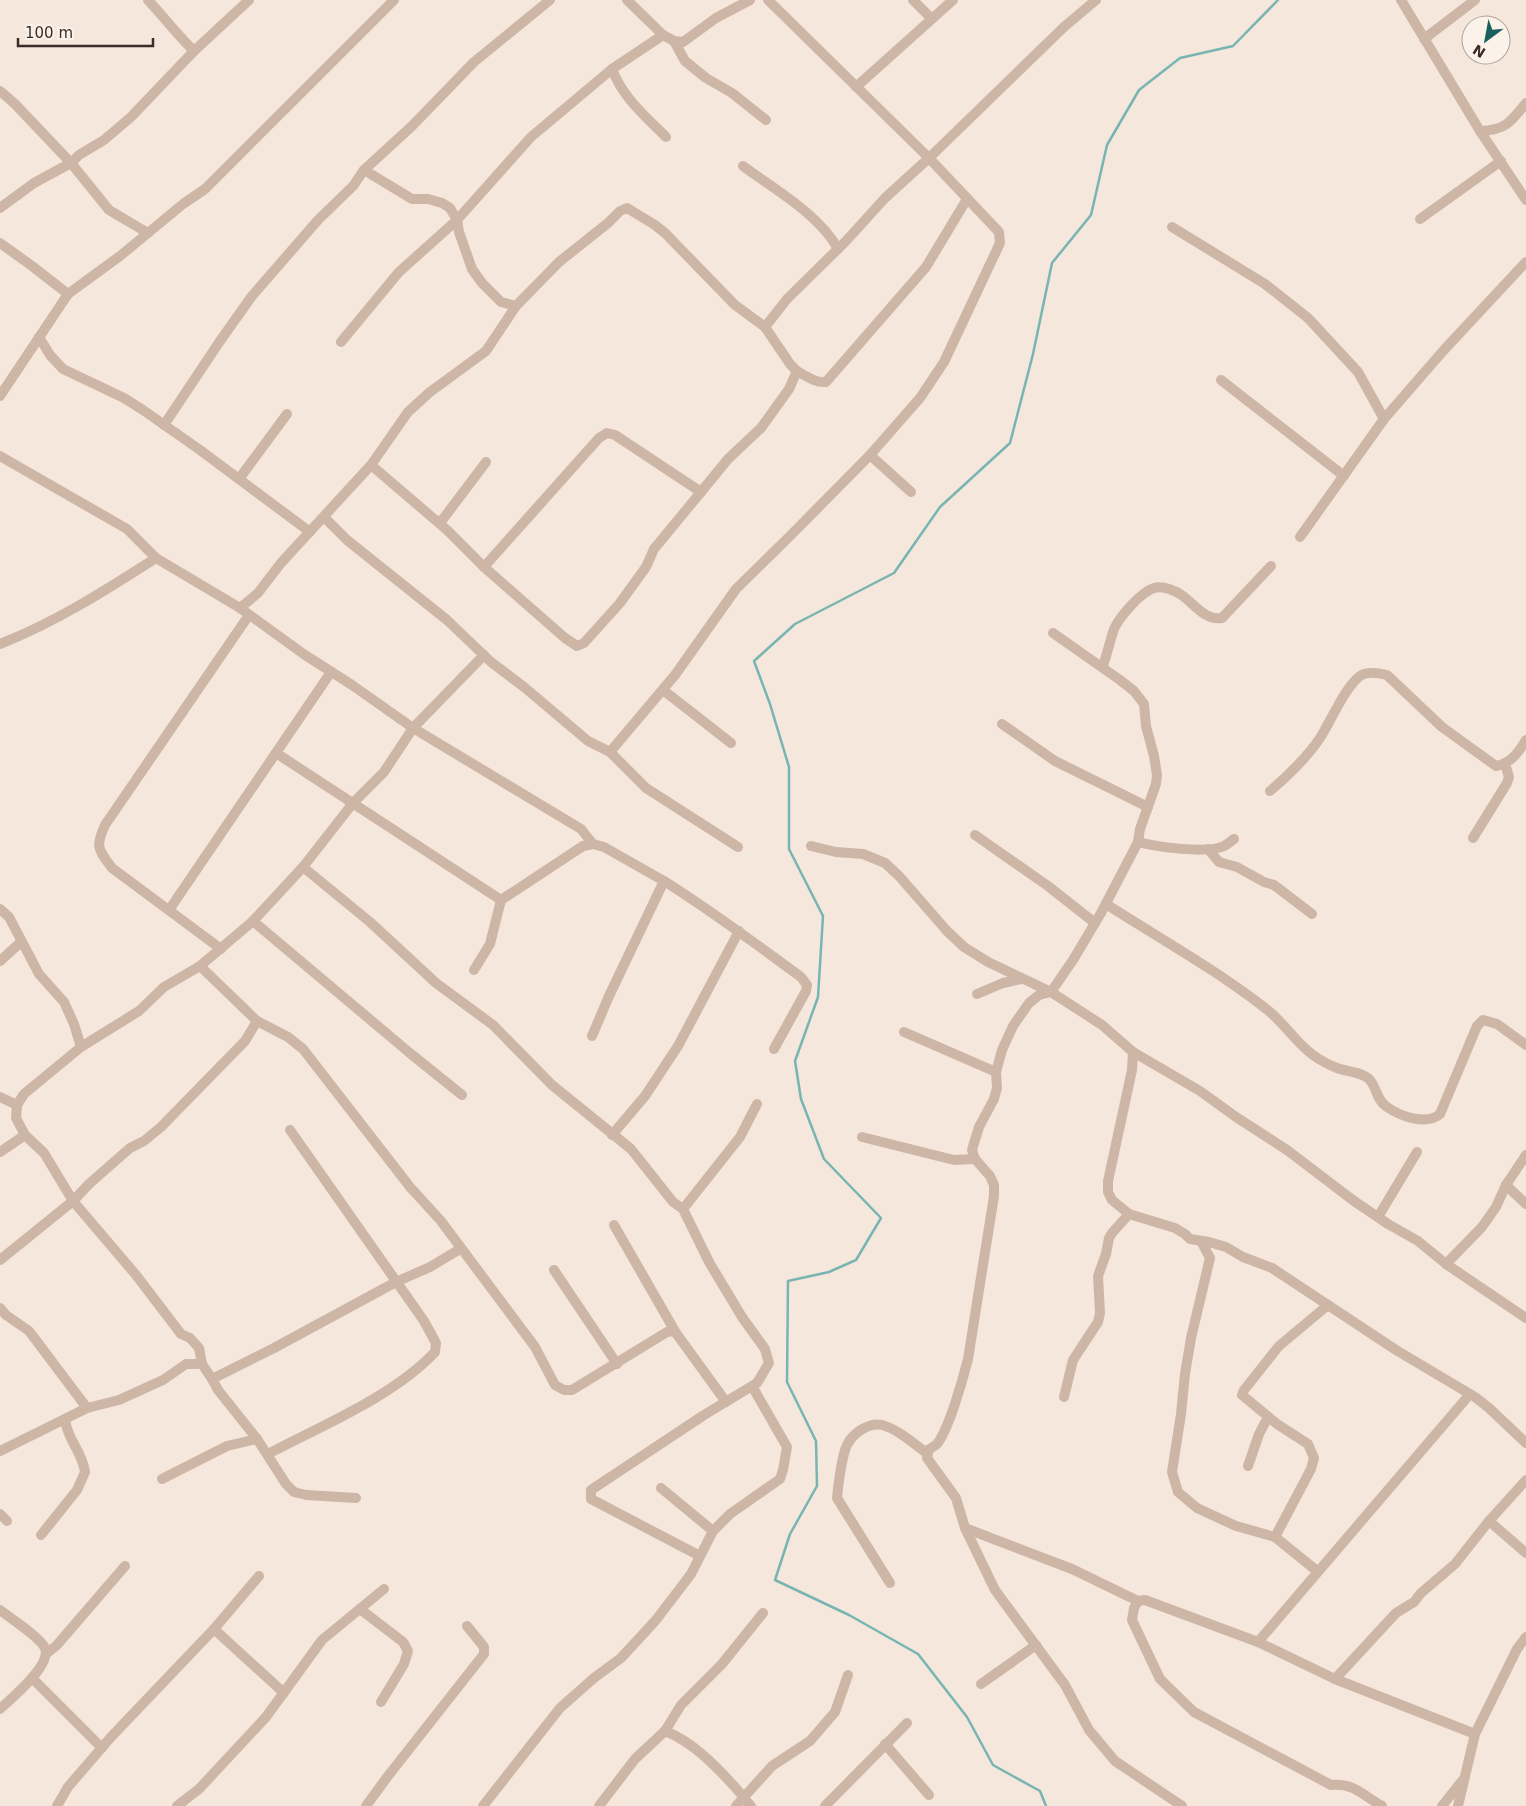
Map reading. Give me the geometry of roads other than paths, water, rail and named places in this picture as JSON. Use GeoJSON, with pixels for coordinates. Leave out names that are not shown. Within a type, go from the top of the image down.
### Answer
{"type":"FeatureCollection","features":[{"type":"Feature","properties":{"kind":"street"},"geometry":{"type":"LineString","coordinates":[[148,0],[174,32],[194,50]]}},
{"type":"Feature","properties":{"kind":"street"},"geometry":{"type":"LineString","coordinates":[[0,208],[34,183],[104,140],[130,117],[194,50],[249,0]]}},
{"type":"Feature","properties":{"kind":"street"},"geometry":{"type":"LineString","coordinates":[[0,396],[68,294],[120,256],[183,204],[205,190],[394,0]]}},
{"type":"Feature","properties":{"kind":"street"},"geometry":{"type":"LineString","coordinates":[[164,425],[220,340],[252,296],[318,220],[353,186],[364,170],[412,126],[474,62],[550,0]]}},
{"type":"Feature","properties":{"kind":"street"},"geometry":{"type":"LineString","coordinates":[[627,0],[663,35],[674,42],[685,61],[706,78],[732,93],[766,120]]}},
{"type":"Feature","properties":{"kind":"street"},"geometry":{"type":"LineString","coordinates":[[674,42],[683,42],[716,18],[750,0]]}},
{"type":"Feature","properties":{"kind":"street"},"geometry":{"type":"LineString","coordinates":[[610,752],[663,690],[736,589],[870,455],[920,398],[944,362],[1000,243],[999,232],[930,158],[768,0]]}},
{"type":"Feature","properties":{"kind":"street"},"geometry":{"type":"LineString","coordinates":[[914,0],[931,18]]}},
{"type":"Feature","properties":{"kind":"street"},"geometry":{"type":"LineString","coordinates":[[856,87],[953,0]]}},
{"type":"Feature","properties":{"kind":"street"},"geometry":{"type":"LineString","coordinates":[[765,326],[787,299],[838,249],[885,198],[930,158],[1064,27],[1096,0]]}},
{"type":"Feature","properties":{"kind":"street"},"geometry":{"type":"LineString","coordinates":[[1401,0],[1480,131],[1526,200]]}},
{"type":"Feature","properties":{"kind":"street"},"geometry":{"type":"LineString","coordinates":[[1424,39],[1475,0]]}},
{"type":"Feature","properties":{"kind":"street"},"geometry":{"type":"LineString","coordinates":[[341,342],[399,272],[456,220],[531,137],[612,70],[663,35]]}},
{"type":"Feature","properties":{"kind":"street"},"geometry":{"type":"LineString","coordinates":[[612,70],[618,85],[626,97],[666,137]]}},
{"type":"Feature","properties":{"kind":"street"},"geometry":{"type":"LineString","coordinates":[[0,91],[71,162],[109,210],[148,233]]}},
{"type":"Feature","properties":{"kind":"street"},"geometry":{"type":"LineString","coordinates":[[1480,131],[1495,130],[1505,126],[1514,118],[1526,102]]}},
{"type":"Feature","properties":{"kind":"street"},"geometry":{"type":"LineString","coordinates":[[1420,219],[1500,161]]}},
{"type":"Feature","properties":{"kind":"street"},"geometry":{"type":"LineString","coordinates":[[743,166],[800,208],[822,227],[832,237],[838,249]]}},
{"type":"Feature","properties":{"kind":"street"},"geometry":{"type":"LineString","coordinates":[[364,170],[412,199],[428,199],[442,203],[450,208],[456,220],[458,232],[472,269],[500,302],[516,306]]}},
{"type":"Feature","properties":{"kind":"street"},"geometry":{"type":"LineString","coordinates":[[240,608],[258,593],[281,563],[371,465],[408,412],[430,392],[486,351],[516,306],[559,262],[608,223],[620,211],[627,208],[665,233],[735,305],[765,326],[790,364],[814,381],[826,382],[926,267],[967,199]]}},
{"type":"Feature","properties":{"kind":"street"},"geometry":{"type":"LineString","coordinates":[[126,220],[136,243]]}},
{"type":"Feature","properties":{"kind":"street"},"geometry":{"type":"LineString","coordinates":[[1172,227],[1265,284],[1308,318],[1358,372],[1384,419]]}},
{"type":"Feature","properties":{"kind":"street"},"geometry":{"type":"LineString","coordinates":[[0,244],[68,294]]}},
{"type":"Feature","properties":{"kind":"street"},"geometry":{"type":"LineString","coordinates":[[1300,537],[1384,419],[1526,262]]}},
{"type":"Feature","properties":{"kind":"street"},"geometry":{"type":"LineString","coordinates":[[39,337],[50,355],[63,369],[124,398],[239,479],[310,532]]}},
{"type":"Feature","properties":{"kind":"street"},"geometry":{"type":"LineString","coordinates":[[371,465],[440,523],[484,567],[566,638],[578,646],[584,643],[620,603],[646,566],[654,549],[728,459],[760,428],[788,389],[797,370]]}},
{"type":"Feature","properties":{"kind":"street"},"geometry":{"type":"LineString","coordinates":[[1221,380],[1344,476]]}},
{"type":"Feature","properties":{"kind":"street"},"geometry":{"type":"LineString","coordinates":[[239,479],[287,414]]}},
{"type":"Feature","properties":{"kind":"street"},"geometry":{"type":"LineString","coordinates":[[484,567],[599,438],[607,433],[615,435],[701,492]]}},
{"type":"Feature","properties":{"kind":"street"},"geometry":{"type":"LineString","coordinates":[[870,455],[911,492]]}},
{"type":"Feature","properties":{"kind":"street"},"geometry":{"type":"LineString","coordinates":[[2,460],[127,528],[156,558],[240,608],[413,728],[581,829],[593,844]]}},
{"type":"Feature","properties":{"kind":"street"},"geometry":{"type":"LineString","coordinates":[[440,523],[486,462]]}},
{"type":"Feature","properties":{"kind":"street"},"geometry":{"type":"LineString","coordinates":[[324,517],[347,540],[448,620],[484,655],[524,686],[588,741],[610,752],[646,788],[738,847]]}},
{"type":"Feature","properties":{"kind":"street"},"geometry":{"type":"LineString","coordinates":[[0,644],[25,634],[90,600],[156,558]]}},
{"type":"Feature","properties":{"kind":"street"},"geometry":{"type":"LineString","coordinates":[[1103,666],[1115,628],[1122,617],[1142,595],[1155,587],[1168,588],[1182,596],[1204,614],[1215,619],[1222,618],[1271,566]]}},
{"type":"Feature","properties":{"kind":"street"},"geometry":{"type":"LineString","coordinates":[[220,950],[112,868],[101,853],[98,839],[105,824],[249,615]]}},
{"type":"Feature","properties":{"kind":"street"},"geometry":{"type":"LineString","coordinates":[[1053,633],[1103,666],[1134,691],[1144,704],[1146,726],[1157,775],[1156,784],[1140,829],[1138,842],[1074,960],[1051,992],[1039,995],[1029,1002],[1013,1026],[1002,1050],[996,1072],[997,1088],[994,1099],[979,1127],[972,1150],[975,1159],[990,1176],[994,1185],[994,1196],[964,1375],[944,1433],[937,1445],[928,1450],[927,1458],[956,1498],[965,1528],[995,1590],[1066,1685],[1088,1730],[1115,1761],[1182,1806]]}},
{"type":"Feature","properties":{"kind":"street"},"geometry":{"type":"LineString","coordinates":[[356,1498],[306,1495],[294,1492],[286,1484],[268,1454],[218,1390],[202,1364],[199,1348],[190,1338],[181,1334],[136,1275],[73,1202],[44,1153],[25,1136],[16,1118],[17,1105],[24,1094],[82,1048],[139,1011],[164,988],[200,966],[253,921],[303,867],[353,804],[384,772],[413,728],[484,655]]}},
{"type":"Feature","properties":{"kind":"street"},"geometry":{"type":"LineString","coordinates":[[169,910],[331,672]]}},
{"type":"Feature","properties":{"kind":"street"},"geometry":{"type":"LineString","coordinates":[[1270,791],[1282,781],[1319,740],[1353,682],[1362,674],[1386,674],[1442,727],[1474,752],[1496,766],[1506,764],[1516,756],[1526,740]]}},
{"type":"Feature","properties":{"kind":"street"},"geometry":{"type":"LineString","coordinates":[[663,690],[731,743]]}},
{"type":"Feature","properties":{"kind":"street"},"geometry":{"type":"LineString","coordinates":[[1002,724],[1055,761],[1148,808]]}},
{"type":"Feature","properties":{"kind":"street"},"geometry":{"type":"LineString","coordinates":[[276,753],[501,900]]}},
{"type":"Feature","properties":{"kind":"street"},"geometry":{"type":"LineString","coordinates":[[1473,838],[1507,783],[1509,777],[1506,764]]}},
{"type":"Feature","properties":{"kind":"street"},"geometry":{"type":"LineString","coordinates":[[975,835],[1048,886],[1095,923]]}},
{"type":"Feature","properties":{"kind":"street"},"geometry":{"type":"LineString","coordinates":[[1138,842],[1167,848],[1208,849],[1223,847],[1234,839]]}},
{"type":"Feature","properties":{"kind":"street"},"geometry":{"type":"LineString","coordinates":[[474,970],[490,944],[501,900],[583,846],[593,844],[604,847],[702,904],[801,977],[806,985],[806,991],[774,1049]]}},
{"type":"Feature","properties":{"kind":"street"},"geometry":{"type":"LineString","coordinates":[[810,846],[836,852],[863,854],[884,863],[899,876],[946,931],[964,946],[988,962],[1020,979],[1051,992],[1102,1025],[1133,1052],[1200,1091],[1236,1117],[1288,1150],[1354,1201],[1418,1241],[1446,1264],[1526,1318]]}},
{"type":"Feature","properties":{"kind":"street"},"geometry":{"type":"LineString","coordinates":[[1208,849],[1219,862],[1237,867],[1264,882],[1274,885],[1312,914]]}},
{"type":"Feature","properties":{"kind":"street"},"geometry":{"type":"LineString","coordinates":[[303,867],[370,922],[436,983],[493,1025],[552,1085],[631,1150],[673,1202],[683,1208],[690,1227],[709,1262],[742,1317],[765,1349],[769,1363],[757,1383],[591,1490],[591,1499],[700,1556]]}},
{"type":"Feature","properties":{"kind":"street"},"geometry":{"type":"LineString","coordinates":[[592,1036],[664,881]]}},
{"type":"Feature","properties":{"kind":"street"},"geometry":{"type":"LineString","coordinates":[[1106,904],[1267,1009],[1305,1049],[1318,1059],[1336,1068],[1361,1074],[1369,1079],[1380,1102],[1387,1108],[1410,1117],[1421,1120],[1436,1117],[1440,1114],[1477,1026],[1483,1020],[1497,1024],[1526,1045]]}},
{"type":"Feature","properties":{"kind":"street"},"geometry":{"type":"LineString","coordinates":[[0,908],[9,917],[39,974],[64,1002],[82,1048]]}},
{"type":"Feature","properties":{"kind":"street"},"geometry":{"type":"LineString","coordinates":[[253,921],[411,1054],[462,1094]]}},
{"type":"Feature","properties":{"kind":"street"},"geometry":{"type":"LineString","coordinates":[[612,1135],[645,1096],[678,1046],[738,931]]}},
{"type":"Feature","properties":{"kind":"street"},"geometry":{"type":"LineString","coordinates":[[0,961],[21,942]]}},
{"type":"Feature","properties":{"kind":"street"},"geometry":{"type":"LineString","coordinates":[[200,966],[256,1021],[288,1037],[303,1048],[410,1187],[441,1221],[460,1249],[535,1347],[555,1385],[564,1390],[572,1390],[668,1332],[676,1333]]}},
{"type":"Feature","properties":{"kind":"street"},"geometry":{"type":"LineString","coordinates":[[977,994],[1003,983],[1020,979]]}},
{"type":"Feature","properties":{"kind":"street"},"geometry":{"type":"LineString","coordinates":[[0,1260],[73,1202],[88,1184],[110,1164],[130,1148],[144,1141],[178,1110],[245,1041],[256,1021]]}},
{"type":"Feature","properties":{"kind":"street"},"geometry":{"type":"LineString","coordinates":[[904,1032],[996,1072]]}},
{"type":"Feature","properties":{"kind":"street"},"geometry":{"type":"LineString","coordinates":[[1133,1052],[1132,1070],[1108,1181],[1108,1192],[1112,1200],[1129,1214],[1175,1228],[1190,1239],[1226,1248],[1272,1268],[1396,1350],[1470,1394],[1489,1408],[1526,1443]]}},
{"type":"Feature","properties":{"kind":"street"},"geometry":{"type":"LineString","coordinates":[[0,1097],[17,1105]]}},
{"type":"Feature","properties":{"kind":"street"},"geometry":{"type":"LineString","coordinates":[[683,1208],[740,1137],[757,1104]]}},
{"type":"Feature","properties":{"kind":"street"},"geometry":{"type":"LineString","coordinates":[[268,1454],[382,1393],[413,1374],[436,1352],[436,1343],[424,1321],[290,1130]]}},
{"type":"Feature","properties":{"kind":"street"},"geometry":{"type":"LineString","coordinates":[[0,1152],[25,1136]]}},
{"type":"Feature","properties":{"kind":"street"},"geometry":{"type":"LineString","coordinates":[[862,1137],[954,1160],[975,1159]]}},
{"type":"Feature","properties":{"kind":"street"},"geometry":{"type":"LineString","coordinates":[[1378,1217],[1417,1152]]}},
{"type":"Feature","properties":{"kind":"street"},"geometry":{"type":"LineString","coordinates":[[1446,1264],[1482,1227],[1496,1207],[1506,1185],[1526,1155]]}},
{"type":"Feature","properties":{"kind":"street"},"geometry":{"type":"LineString","coordinates":[[1506,1185],[1526,1204]]}},
{"type":"Feature","properties":{"kind":"street"},"geometry":{"type":"LineString","coordinates":[[1064,1397],[1073,1360],[1098,1322],[1100,1313],[1098,1276],[1106,1254],[1109,1238],[1129,1214]]}},
{"type":"Feature","properties":{"kind":"street"},"geometry":{"type":"LineString","coordinates":[[614,1225],[676,1333],[726,1402]]}},
{"type":"Feature","properties":{"kind":"street"},"geometry":{"type":"LineString","coordinates":[[1201,1241],[1210,1258],[1191,1338],[1172,1472],[1178,1492],[1197,1508],[1236,1526],[1275,1537],[1317,1572]]}},
{"type":"Feature","properties":{"kind":"street"},"geometry":{"type":"LineString","coordinates":[[212,1378],[274,1348],[396,1282],[430,1267],[460,1249]]}},
{"type":"Feature","properties":{"kind":"street"},"geometry":{"type":"LineString","coordinates":[[554,1270],[617,1364]]}},
{"type":"Feature","properties":{"kind":"street"},"geometry":{"type":"LineString","coordinates":[[1275,1537],[1311,1469],[1314,1458],[1308,1444],[1268,1417],[1242,1395],[1279,1346],[1328,1305]]}},
{"type":"Feature","properties":{"kind":"street"},"geometry":{"type":"LineString","coordinates":[[0,1308],[6,1315],[29,1331],[87,1408]]}},
{"type":"Feature","properties":{"kind":"street"},"geometry":{"type":"LineString","coordinates":[[0,1451],[87,1408],[119,1400],[163,1380],[186,1364],[202,1364]]}},
{"type":"Feature","properties":{"kind":"street"},"geometry":{"type":"LineString","coordinates":[[483,1806],[560,1708],[594,1678],[621,1658],[656,1620],[691,1574],[713,1531],[730,1514],[780,1479],[787,1447],[752,1386]]}},
{"type":"Feature","properties":{"kind":"street"},"geometry":{"type":"LineString","coordinates":[[1258,1642],[1470,1394]]}},
{"type":"Feature","properties":{"kind":"street"},"geometry":{"type":"LineString","coordinates":[[1248,1466],[1259,1434],[1268,1417]]}},
{"type":"Feature","properties":{"kind":"street"},"geometry":{"type":"LineString","coordinates":[[41,1535],[76,1490],[85,1472],[80,1455],[66,1432],[64,1420]]}},
{"type":"Feature","properties":{"kind":"street"},"geometry":{"type":"LineString","coordinates":[[890,1583],[837,1498],[847,1444],[867,1426],[882,1425],[897,1432],[928,1454]]}},
{"type":"Feature","properties":{"kind":"street"},"geometry":{"type":"LineString","coordinates":[[162,1479],[227,1446],[257,1439]]}},
{"type":"Feature","properties":{"kind":"street"},"geometry":{"type":"LineString","coordinates":[[1335,1679],[1396,1613],[1414,1602],[1421,1593],[1454,1564],[1526,1480]]}},
{"type":"Feature","properties":{"kind":"street"},"geometry":{"type":"LineString","coordinates":[[662,1488],[713,1531]]}},
{"type":"Feature","properties":{"kind":"street"},"geometry":{"type":"LineString","coordinates":[[1489,1521],[1526,1553]]}},
{"type":"Feature","properties":{"kind":"street"},"geometry":{"type":"LineString","coordinates":[[965,1528],[1072,1569],[1138,1602]]}},
{"type":"Feature","properties":{"kind":"street"},"geometry":{"type":"LineString","coordinates":[[46,1654],[57,1645],[125,1566]]}},
{"type":"Feature","properties":{"kind":"street"},"geometry":{"type":"LineString","coordinates":[[57,1806],[68,1787],[140,1704],[214,1629],[259,1576]]}},
{"type":"Feature","properties":{"kind":"street"},"geometry":{"type":"LineString","coordinates":[[177,1806],[199,1789],[266,1717],[322,1640],[384,1589]]}},
{"type":"Feature","properties":{"kind":"street"},"geometry":{"type":"LineString","coordinates":[[1382,1806],[1355,1788],[1345,1784],[1331,1785],[1194,1712],[1160,1679],[1132,1620],[1134,1608],[1138,1602],[1145,1600],[1258,1642],[1335,1679],[1474,1734]]}},
{"type":"Feature","properties":{"kind":"street"},"geometry":{"type":"LineString","coordinates":[[360,1609],[402,1642],[408,1651],[404,1664],[382,1702]]}},
{"type":"Feature","properties":{"kind":"street"},"geometry":{"type":"LineString","coordinates":[[0,1610],[31,1634],[45,1648],[46,1654],[32,1678],[0,1710]]}},
{"type":"Feature","properties":{"kind":"street"},"geometry":{"type":"LineString","coordinates":[[599,1806],[635,1759],[665,1731],[680,1705],[722,1664],[763,1613]]}},
{"type":"Feature","properties":{"kind":"street"},"geometry":{"type":"LineString","coordinates":[[366,1806],[484,1654],[484,1647],[467,1626]]}},
{"type":"Feature","properties":{"kind":"street"},"geometry":{"type":"LineString","coordinates":[[214,1629],[284,1693]]}},
{"type":"Feature","properties":{"kind":"street"},"geometry":{"type":"LineString","coordinates":[[1458,1806],[1474,1734],[1517,1649],[1526,1637]]}},
{"type":"Feature","properties":{"kind":"street"},"geometry":{"type":"LineString","coordinates":[[981,1684],[1036,1645]]}},
{"type":"Feature","properties":{"kind":"street"},"geometry":{"type":"LineString","coordinates":[[739,1802],[772,1766],[810,1741],[835,1712],[848,1675]]}},
{"type":"Feature","properties":{"kind":"street"},"geometry":{"type":"LineString","coordinates":[[32,1678],[102,1748]]}},
{"type":"Feature","properties":{"kind":"street"},"geometry":{"type":"LineString","coordinates":[[825,1806],[907,1722]]}},
{"type":"Feature","properties":{"kind":"street"},"geometry":{"type":"LineString","coordinates":[[665,1731],[677,1736],[693,1748],[734,1785],[739,1802]]}},
{"type":"Feature","properties":{"kind":"street"},"geometry":{"type":"LineString","coordinates":[[886,1744],[929,1795]]}},
{"type":"Feature","properties":{"kind":"street"},"geometry":{"type":"LineString","coordinates":[[1442,1806],[1463,1780]]}},
{"type":"Feature","properties":{"kind":"street"},"geometry":{"type":"LineString","coordinates":[[739,1802],[751,1806]]}},
{"type":"Feature","properties":{"kind":"waterway"},"geometry":{"type":"LineString","coordinates":[[1046,1806],[1040,1791],[993,1765],[967,1717],[918,1654],[849,1615],[775,1580],[790,1534],[817,1486],[816,1441],[787,1382],[788,1281],[829,1272],[856,1260],[881,1218],[824,1159],[801,1099],[795,1061],[818,997],[823,916],[789,849],[789,767],[770,704],[754,661],[795,624],[894,573],[940,507],[1010,443],[1033,354],[1052,263],[1091,215],[1107,145],[1139,90],[1180,58],[1233,46],[1278,0]]}}]}
